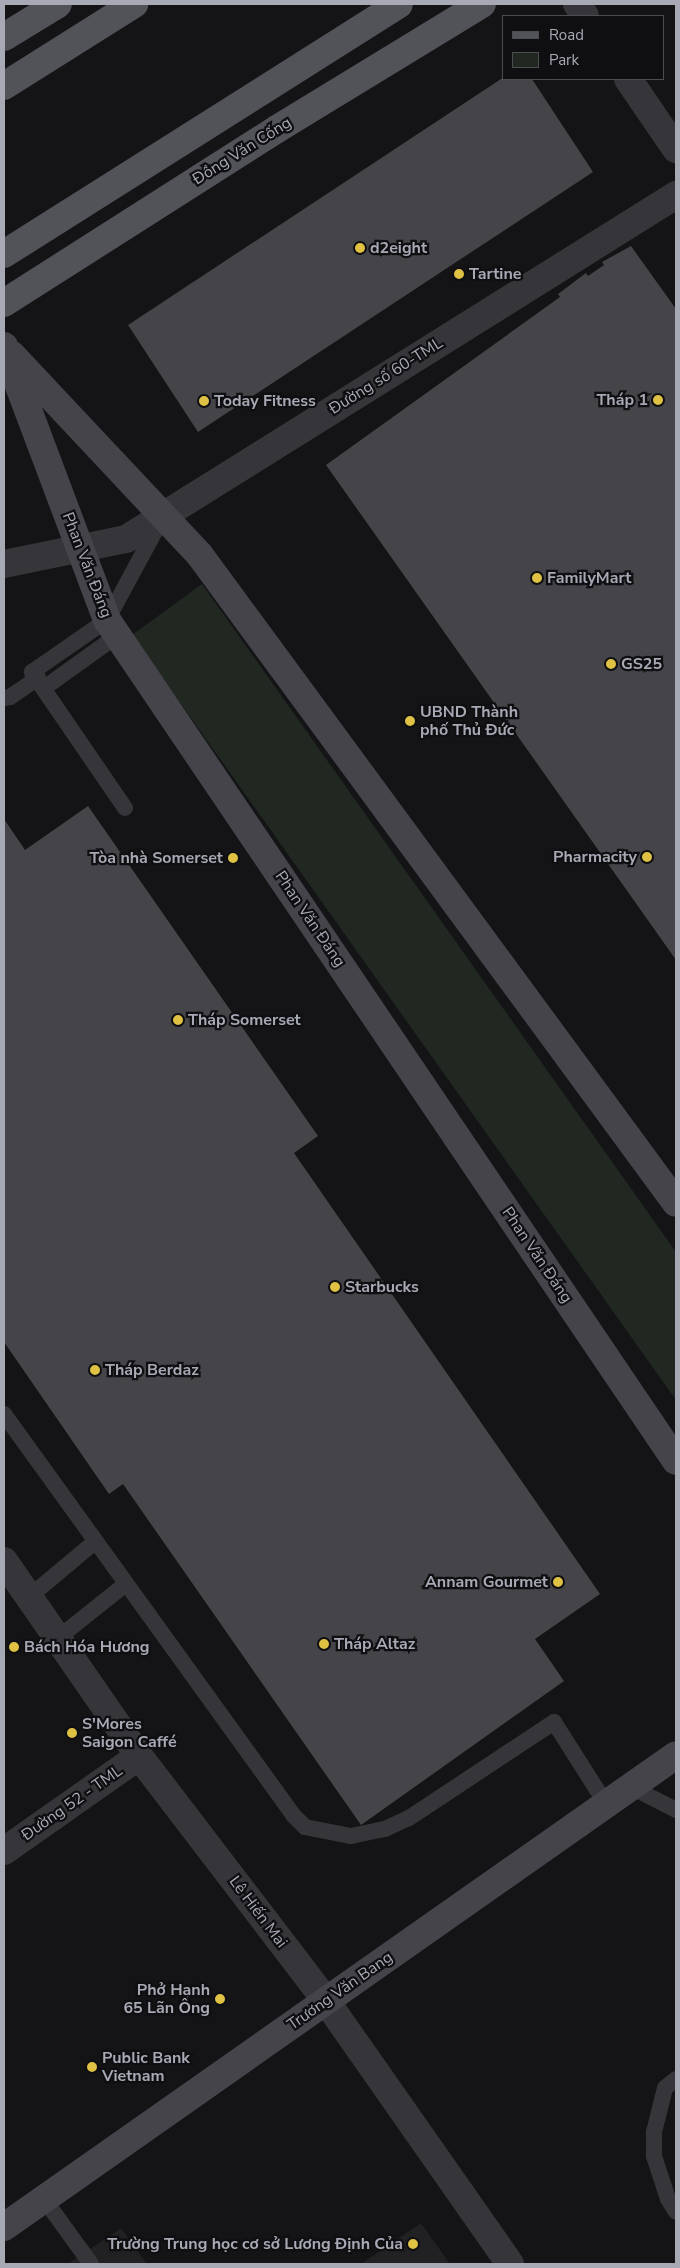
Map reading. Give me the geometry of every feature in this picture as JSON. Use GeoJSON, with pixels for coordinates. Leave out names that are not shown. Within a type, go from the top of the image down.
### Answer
{"type":"FeatureCollection","features":[{"type":"Feature","properties":{"kind":"main road"},"geometry":{"type":"LineString","coordinates":[[4,37],[58,4]]}},
{"type":"Feature","properties":{"kind":"main road"},"geometry":{"type":"LineString","coordinates":[[4,86],[134,4]]}},
{"type":"Feature","properties":{"kind":"main road"},"geometry":{"type":"LineString","coordinates":[[4,254],[399,4]]}},
{"type":"Feature","properties":{"kind":"main road","name":"Đồng Văn Cống"},"geometry":{"type":"LineString","coordinates":[[4,303],[277,129],[482,4]]}},
{"type":"Feature","properties":{"kind":"street"},"geometry":{"type":"LineString","coordinates":[[576,4],[584,15]]}},
{"type":"Feature","properties":{"kind":"street"},"geometry":{"type":"LineString","coordinates":[[629,80],[676,149]]}},
{"type":"Feature","properties":{"kind":"street","name":"Đường số 60-TML"},"geometry":{"type":"LineString","coordinates":[[4,564],[126,539],[676,194]]}},
{"type":"Feature","properties":{"kind":"street","name":"Phan Văn Đáng"},"geometry":{"type":"LineString","coordinates":[[4,346],[199,554],[676,1203]]}},
{"type":"Feature","properties":{"kind":"street","name":"Phan Văn Đáng"},"geometry":{"type":"LineString","coordinates":[[4,346],[80,549],[112,628],[676,1461]]}},
{"type":"Feature","properties":{"kind":"street","name":"Lê Hiến Mai"},"geometry":{"type":"LineString","coordinates":[[4,1561],[140,1756],[326,2001],[510,2264]]}},
{"type":"Feature","properties":{"kind":"street","name":"Trương Văn Bang"},"geometry":{"type":"LineString","coordinates":[[4,2227],[676,1755]]}},
{"type":"Feature","properties":{"kind":"street","name":"Đường 52 - TML"},"geometry":{"type":"LineString","coordinates":[[4,1851],[140,1756]]}},
{"type":"Feature","properties":{"kind":"lane"},"geometry":{"type":"LineString","coordinates":[[4,698],[10,697],[38,679],[112,628],[164,516]]}},
{"type":"Feature","properties":{"kind":"lane"},"geometry":{"type":"LineString","coordinates":[[38,679],[125,808]]}},
{"type":"Feature","properties":{"kind":"lane"},"geometry":{"type":"LineString","coordinates":[[4,1414],[293,1815],[306,1826],[351,1836],[385,1829],[409,1818],[554,1722],[606,1804]]}},
{"type":"Feature","properties":{"kind":"lane"},"geometry":{"type":"LineString","coordinates":[[28,1596],[96,1541]]}},
{"type":"Feature","properties":{"kind":"lane"},"geometry":{"type":"LineString","coordinates":[[58,1638],[126,1584]]}},
{"type":"Feature","properties":{"kind":"lane"},"geometry":{"type":"LineString","coordinates":[[631,1787],[676,1810]]}},
{"type":"Feature","properties":{"kind":"lane"},"geometry":{"type":"LineString","coordinates":[[676,2079],[665,2088],[654,2132],[654,2156],[668,2199],[676,2212]]}},
{"type":"Feature","properties":{"kind":"lane"},"geometry":{"type":"LineString","coordinates":[[44,2199],[90,2264]]}},
{"type":"Feature","properties":{"kind":"shaded area","name":"Trường Trung học cơ sở Lương Định Của"},"geometry":{"type":"Polygon","coordinates":[[[421,2223],[450,2264],[361,2264],[421,2223]]]}},
{"type":"Feature","properties":{"kind":"shaded area"},"geometry":{"type":"Polygon","coordinates":[[[121,2228],[147,2264],[68,2264],[121,2228]]]}},
{"type":"Feature","properties":{"kind":"green space"},"geometry":{"type":"Polygon","coordinates":[[[202,584],[676,1252],[676,1400],[132,635],[202,584]]]}},
{"type":"Feature","properties":{"kind":"building","name":"d2eight"},"geometry":{"type":"Polygon","coordinates":[[[502,78],[502,80],[533,80],[593,172],[198,432],[128,325],[502,78]]]}},
{"type":"Feature","properties":{"kind":"building"},"geometry":{"type":"Polygon","coordinates":[[[631,246],[676,309],[676,960],[326,465],[560,297],[558,294],[586,273],[588,276],[604,265],[602,262],[631,246]]]}},
{"type":"Feature","properties":{"kind":"building"},"geometry":{"type":"Polygon","coordinates":[[[88,806],[318,1136],[294,1153],[600,1594],[535,1639],[564,1681],[361,1825],[123,1484],[109,1494],[4,1342],[4,819],[25,850],[88,806]]]}},
{"type":"Feature","properties":{"kind":"place","name":"d2eight"},"geometry":{"type":"Point","coordinates":[360,248]}},
{"type":"Feature","properties":{"kind":"place","name":"Tartine"},"geometry":{"type":"Point","coordinates":[459,274]}},
{"type":"Feature","properties":{"kind":"place","name":"Tháp 1"},"geometry":{"type":"Point","coordinates":[658,400]}},
{"type":"Feature","properties":{"kind":"place","name":"Today Fitness"},"geometry":{"type":"Point","coordinates":[204,401]}},
{"type":"Feature","properties":{"kind":"place","name":"FamilyMart"},"geometry":{"type":"Point","coordinates":[537,578]}},
{"type":"Feature","properties":{"kind":"place","name":"GS25"},"geometry":{"type":"Point","coordinates":[611,664]}},
{"type":"Feature","properties":{"kind":"place","name":"UBND Thành phố Thủ Đức"},"geometry":{"type":"Point","coordinates":[410,721]}},
{"type":"Feature","properties":{"kind":"place","name":"Pharmacity"},"geometry":{"type":"Point","coordinates":[647,857]}},
{"type":"Feature","properties":{"kind":"place","name":"Tòa nhà Somerset"},"geometry":{"type":"Point","coordinates":[233,858]}},
{"type":"Feature","properties":{"kind":"place","name":"Tháp Somerset"},"geometry":{"type":"Point","coordinates":[178,1020]}},
{"type":"Feature","properties":{"kind":"place","name":"Starbucks"},"geometry":{"type":"Point","coordinates":[335,1287]}},
{"type":"Feature","properties":{"kind":"place","name":"Tháp Berdaz"},"geometry":{"type":"Point","coordinates":[95,1370]}},
{"type":"Feature","properties":{"kind":"place","name":"Annam Gourmet"},"geometry":{"type":"Point","coordinates":[558,1582]}},
{"type":"Feature","properties":{"kind":"place","name":"Tháp Altaz"},"geometry":{"type":"Point","coordinates":[324,1644]}},
{"type":"Feature","properties":{"kind":"place","name":"Bách Hóa Hương"},"geometry":{"type":"Point","coordinates":[14,1647]}},
{"type":"Feature","properties":{"kind":"place","name":"S'Mores Saigon Caffé"},"geometry":{"type":"Point","coordinates":[72,1733]}},
{"type":"Feature","properties":{"kind":"place","name":"Phở Hạnh 65 Lãn Ông"},"geometry":{"type":"Point","coordinates":[220,1999]}},
{"type":"Feature","properties":{"kind":"place","name":"Public Bank Vietnam"},"geometry":{"type":"Point","coordinates":[92,2067]}},
{"type":"Feature","properties":{"kind":"place","name":"Trường Trung học cơ sở Lương Định Của"},"geometry":{"type":"Point","coordinates":[413,2244]}}]}
